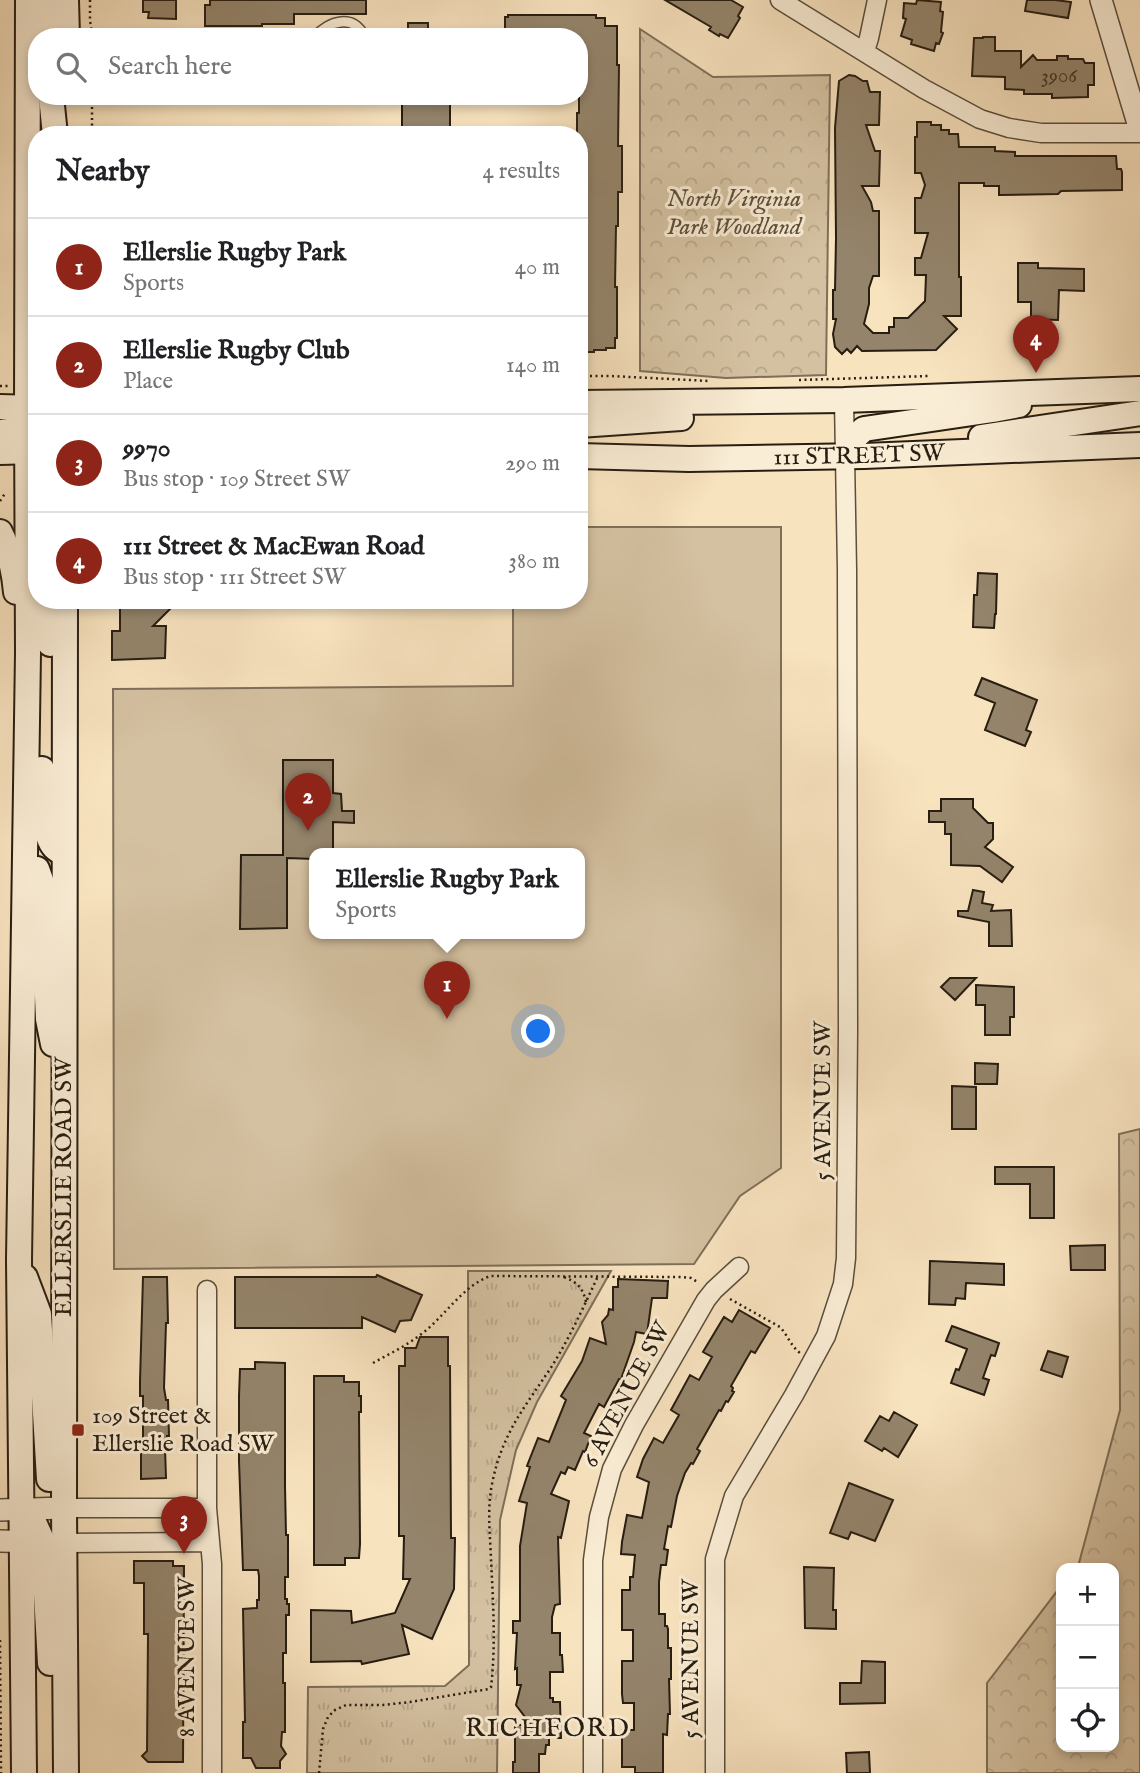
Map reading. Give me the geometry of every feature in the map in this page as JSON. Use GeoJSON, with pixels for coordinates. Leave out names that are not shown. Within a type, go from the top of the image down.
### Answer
{"type":"FeatureCollection","features":[{"type":"Feature","properties":{"kind":"main road","name":"ELLERSLIE ROAD SW"},"geometry":{"type":"LineString","coordinates":[[28,0],[28,28]]}},
{"type":"Feature","properties":{"kind":"main road"},"geometry":{"type":"LineString","coordinates":[[47,0],[48,28]]}},
{"type":"Feature","properties":{"kind":"main road"},"geometry":{"type":"LineString","coordinates":[[66,0],[67,28]]}},
{"type":"Feature","properties":{"kind":"main road","name":"ELLERSLIE ROAD SW"},"geometry":{"type":"LineString","coordinates":[[29,105],[29,126]]}},
{"type":"Feature","properties":{"kind":"main road"},"geometry":{"type":"LineString","coordinates":[[52,105],[54,126]]}},
{"type":"Feature","properties":{"kind":"main road"},"geometry":{"type":"LineString","coordinates":[[67,105],[67,126]]}},
{"type":"Feature","properties":{"kind":"main road"},"geometry":{"type":"LineString","coordinates":[[588,403],[844,400],[1140,388]]}},
{"type":"Feature","properties":{"kind":"main road"},"geometry":{"type":"LineString","coordinates":[[845,456],[853,439],[864,429],[993,410],[1026,403],[1055,391]]}},
{"type":"Feature","properties":{"kind":"main road"},"geometry":{"type":"LineString","coordinates":[[588,424],[731,413],[767,401]]}},
{"type":"Feature","properties":{"kind":"main road"},"geometry":{"type":"LineString","coordinates":[[0,407],[28,426]]}},
{"type":"Feature","properties":{"kind":"main road"},"geometry":{"type":"LineString","coordinates":[[898,454],[952,442],[1140,413]]}},
{"type":"Feature","properties":{"kind":"main road"},"geometry":{"type":"LineString","coordinates":[[0,432],[28,429]]}},
{"type":"Feature","properties":{"kind":"main road"},"geometry":{"type":"LineString","coordinates":[[0,452],[28,432]]}},
{"type":"Feature","properties":{"kind":"main road","name":"111 STREET SW"},"geometry":{"type":"LineString","coordinates":[[588,456],[689,459],[845,456],[1140,445]]}},
{"type":"Feature","properties":{"kind":"main road"},"geometry":{"type":"LineString","coordinates":[[0,532],[15,575],[16,604],[28,653]]}},
{"type":"Feature","properties":{"kind":"main road","name":"ELLERSLIE ROAD SW"},"geometry":{"type":"LineString","coordinates":[[10,1510],[19,1260],[29,609]]}},
{"type":"Feature","properties":{"kind":"main road"},"geometry":{"type":"LineString","coordinates":[[48,609],[52,683],[65,783]]}},
{"type":"Feature","properties":{"kind":"main road","name":"ELLERSLIE ROAD SW"},"geometry":{"type":"LineString","coordinates":[[57,1508],[65,1099],[65,609]]}},
{"type":"Feature","properties":{"kind":"main road"},"geometry":{"type":"LineString","coordinates":[[65,783],[71,737],[75,609]]}},
{"type":"Feature","properties":{"kind":"main road"},"geometry":{"type":"LineString","coordinates":[[28,682],[37,715],[49,838],[55,849],[64,853]]}},
{"type":"Feature","properties":{"kind":"main road"},"geometry":{"type":"LineString","coordinates":[[26,855],[39,871],[41,883],[48,1019],[65,1099]]}},
{"type":"Feature","properties":{"kind":"main road"},"geometry":{"type":"LineString","coordinates":[[19,1260],[39,1314],[57,1508],[54,1529],[32,1542]]}},
{"type":"Feature","properties":{"kind":"main road"},"geometry":{"type":"LineString","coordinates":[[10,1510],[32,1518],[24,1773]]}},
{"type":"Feature","properties":{"kind":"main road"},"geometry":{"type":"LineString","coordinates":[[32,1542],[52,1706],[66,1763]]}},
{"type":"Feature","properties":{"kind":"street"},"geometry":{"type":"LineString","coordinates":[[780,0],[951,105],[980,119],[1026,132],[1049,134],[1140,131],[1101,0]]}},
{"type":"Feature","properties":{"kind":"street"},"geometry":{"type":"LineString","coordinates":[[865,51],[877,0]]}},
{"type":"Feature","properties":{"kind":"street","name":"5 AVENUE SW"},"geometry":{"type":"LineString","coordinates":[[715,1773],[715,1559],[734,1496],[820,1350],[832,1322],[846,1258],[848,1017],[844,400]]}},
{"type":"Feature","properties":{"kind":"street","name":"6 AVENUE SW"},"geometry":{"type":"LineString","coordinates":[[593,1773],[593,1560],[598,1517],[612,1469],[623,1446],[706,1300],[739,1267]]}},
{"type":"Feature","properties":{"kind":"street","name":"8 AVENUE SW"},"geometry":{"type":"LineString","coordinates":[[207,1290],[207,1508],[212,1595],[212,1773]]}},
{"type":"Feature","properties":{"kind":"street"},"geometry":{"type":"LineString","coordinates":[[10,1510],[207,1508]]}},
{"type":"Feature","properties":{"kind":"street"},"geometry":{"type":"LineString","coordinates":[[32,1542],[209,1542]]}},
{"type":"Feature","properties":{"kind":"lane"},"geometry":{"type":"LineString","coordinates":[[323,28],[340,22],[353,23],[361,28]]}},
{"type":"Feature","properties":{"kind":"path"},"geometry":{"type":"LineString","coordinates":[[90,0],[91,28]]}},
{"type":"Feature","properties":{"kind":"path"},"geometry":{"type":"LineString","coordinates":[[92,105],[92,126]]}},
{"type":"Feature","properties":{"kind":"path"},"geometry":{"type":"LineString","coordinates":[[588,376],[715,381]]}},
{"type":"Feature","properties":{"kind":"path"},"geometry":{"type":"LineString","coordinates":[[795,380],[929,376]]}},
{"type":"Feature","properties":{"kind":"path"},"geometry":{"type":"LineString","coordinates":[[0,500],[8,488]]}},
{"type":"Feature","properties":{"kind":"path"},"geometry":{"type":"LineString","coordinates":[[373,1363],[422,1334],[468,1289],[480,1279],[490,1276],[691,1278],[780,1327],[794,1348],[813,1362]]}},
{"type":"Feature","properties":{"kind":"path"},"geometry":{"type":"LineString","coordinates":[[561,1276],[579,1285],[586,1302]]}},
{"type":"Feature","properties":{"kind":"path"},"geometry":{"type":"LineString","coordinates":[[319,1773],[323,1729],[328,1717],[335,1710],[346,1705],[410,1702],[491,1687],[493,1600],[489,1512],[495,1474],[512,1426],[552,1365],[598,1276]]}},
{"type":"Feature","properties":{"kind":"path"},"geometry":{"type":"LineString","coordinates":[[0,1640],[1,1773]]}},
{"type":"Feature","properties":{"kind":"green space","name":"North Virginia Park Woodland"},"geometry":{"type":"Polygon","coordinates":[[[640,29],[713,77],[830,75],[826,375],[726,378],[640,371],[640,29]]]}},
{"type":"Feature","properties":{"kind":"green space"},"geometry":{"type":"Polygon","coordinates":[[[588,527],[781,527],[781,1168],[740,1196],[694,1264],[114,1269],[113,689],[513,686],[513,609],[588,609],[588,527]]]}},
{"type":"Feature","properties":{"kind":"green space"},"geometry":{"type":"Polygon","coordinates":[[[1140,1129],[1140,1773],[987,1773],[987,1683],[1056,1593],[1056,1752],[1119,1752],[1119,1563],[1079,1563],[1120,1410],[1119,1134],[1140,1129]]]}},
{"type":"Feature","properties":{"kind":"green space"},"geometry":{"type":"Polygon","coordinates":[[[468,1271],[611,1271],[537,1402],[516,1450],[500,1520],[497,1773],[307,1773],[308,1687],[445,1686],[469,1665],[468,1271]]]}},
{"type":"Feature","properties":{"kind":"building"},"geometry":{"type":"Polygon","coordinates":[[[143,0],[176,0],[176,19],[148,18],[149,12],[143,12],[143,0]]]}},
{"type":"Feature","properties":{"kind":"building"},"geometry":{"type":"Polygon","coordinates":[[[210,0],[366,0],[366,14],[294,14],[294,24],[205,26],[205,5],[210,5],[210,0]]]}},
{"type":"Feature","properties":{"kind":"building"},"geometry":{"type":"Polygon","coordinates":[[[665,0],[731,0],[743,7],[728,38],[709,30],[711,27],[665,0]]]}},
{"type":"Feature","properties":{"kind":"building"},"geometry":{"type":"Polygon","coordinates":[[[917,0],[941,2],[943,33],[934,51],[911,44],[912,40],[901,36],[906,19],[903,18],[904,3],[916,4],[917,0]]]}},
{"type":"Feature","properties":{"kind":"building"},"geometry":{"type":"Polygon","coordinates":[[[1027,0],[1071,2],[1068,18],[1025,11],[1027,0]]]}},
{"type":"Feature","properties":{"kind":"building"},"geometry":{"type":"Polygon","coordinates":[[[596,15],[596,18],[605,18],[605,26],[617,26],[618,146],[622,146],[622,192],[618,192],[616,226],[615,348],[588,352],[588,126],[577,126],[577,113],[579,105],[588,105],[588,28],[505,28],[505,17],[596,15]]]}},
{"type":"Feature","properties":{"kind":"building"},"geometry":{"type":"Polygon","coordinates":[[[408,23],[428,23],[428,28],[408,28],[408,23]]]}},
{"type":"Feature","properties":{"kind":"building"},"geometry":{"type":"Polygon","coordinates":[[[995,37],[995,51],[1021,51],[1021,67],[1033,55],[1037,60],[1057,60],[1057,56],[1068,56],[1068,59],[1083,59],[1085,63],[1094,63],[1094,85],[1088,85],[1088,97],[1052,98],[1052,94],[1024,94],[1024,90],[1005,89],[1005,77],[972,76],[974,38],[995,37]]]}},
{"type":"Feature","properties":{"kind":"building"},"geometry":{"type":"Polygon","coordinates":[[[849,75],[867,81],[870,92],[880,92],[879,125],[866,125],[875,151],[880,151],[879,186],[862,186],[873,211],[879,211],[879,276],[873,276],[869,288],[869,304],[864,324],[873,333],[889,333],[889,327],[894,327],[894,318],[908,318],[925,301],[926,275],[915,275],[915,258],[921,258],[928,233],[915,233],[915,198],[921,198],[925,185],[921,173],[915,173],[917,122],[931,122],[931,125],[941,125],[941,130],[949,130],[949,134],[958,134],[959,147],[995,147],[995,151],[1015,152],[1015,156],[1116,156],[1117,169],[1122,172],[1122,190],[999,195],[999,186],[959,183],[961,316],[944,316],[957,329],[936,350],[862,351],[857,346],[851,353],[847,349],[842,354],[835,347],[833,334],[836,319],[833,319],[836,238],[835,128],[839,81],[849,75]]]}},
{"type":"Feature","properties":{"kind":"building"},"geometry":{"type":"Polygon","coordinates":[[[402,105],[450,105],[450,126],[402,126],[402,105]]]}},
{"type":"Feature","properties":{"kind":"building"},"geometry":{"type":"Polygon","coordinates":[[[1018,263],[1038,263],[1038,268],[1084,269],[1084,291],[1059,290],[1058,320],[1031,319],[1031,302],[1018,302],[1018,263]]]}},
{"type":"Feature","properties":{"kind":"building"},"geometry":{"type":"Polygon","coordinates":[[[978,573],[997,574],[994,628],[973,627],[978,573]]]}},
{"type":"Feature","properties":{"kind":"building"},"geometry":{"type":"Polygon","coordinates":[[[120,609],[170,609],[153,626],[166,626],[165,658],[112,660],[112,631],[120,631],[120,609]]]}},
{"type":"Feature","properties":{"kind":"building"},"geometry":{"type":"Polygon","coordinates":[[[982,678],[1037,700],[1026,730],[1031,732],[1025,746],[985,730],[995,703],[975,695],[982,678]]]}},
{"type":"Feature","properties":{"kind":"building"},"geometry":{"type":"Polygon","coordinates":[[[283,760],[333,760],[333,793],[341,794],[342,811],[354,811],[354,823],[333,822],[333,848],[309,848],[309,859],[287,858],[287,928],[240,929],[241,855],[283,855],[283,760]]]}},
{"type":"Feature","properties":{"kind":"building"},"geometry":{"type":"Polygon","coordinates":[[[941,799],[973,799],[973,808],[988,823],[993,823],[993,839],[985,847],[1013,867],[1002,882],[980,866],[951,865],[951,834],[945,834],[945,822],[929,822],[929,811],[941,811],[941,799]]]}},
{"type":"Feature","properties":{"kind":"building"},"geometry":{"type":"Polygon","coordinates":[[[973,890],[984,892],[982,903],[993,905],[991,911],[1011,910],[1012,946],[989,946],[989,922],[958,916],[958,911],[968,911],[973,890]]]}},
{"type":"Feature","properties":{"kind":"building"},"geometry":{"type":"Polygon","coordinates":[[[950,978],[976,978],[955,1000],[941,987],[950,978]]]}},
{"type":"Feature","properties":{"kind":"building"},"geometry":{"type":"Polygon","coordinates":[[[976,985],[1014,987],[1014,1017],[1010,1017],[1010,1035],[985,1035],[985,1005],[976,1005],[976,985]]]}},
{"type":"Feature","properties":{"kind":"building"},"geometry":{"type":"Polygon","coordinates":[[[975,1063],[998,1064],[997,1084],[975,1084],[975,1063]]]}},
{"type":"Feature","properties":{"kind":"building"},"geometry":{"type":"Polygon","coordinates":[[[952,1086],[976,1087],[976,1129],[952,1129],[952,1086]]]}},
{"type":"Feature","properties":{"kind":"building"},"geometry":{"type":"Polygon","coordinates":[[[995,1167],[1054,1167],[1054,1218],[1030,1218],[1030,1184],[995,1184],[995,1167]]]}},
{"type":"Feature","properties":{"kind":"building"},"geometry":{"type":"Polygon","coordinates":[[[1105,1245],[1105,1270],[1071,1270],[1070,1246],[1105,1245]]]}},
{"type":"Feature","properties":{"kind":"building"},"geometry":{"type":"Polygon","coordinates":[[[930,1261],[1004,1264],[1004,1285],[966,1283],[965,1299],[956,1298],[955,1305],[929,1304],[930,1261]]]}},
{"type":"Feature","properties":{"kind":"building"},"geometry":{"type":"Polygon","coordinates":[[[377,1275],[422,1295],[411,1320],[400,1321],[395,1332],[362,1317],[362,1328],[235,1328],[235,1277],[377,1275]]]}},
{"type":"Feature","properties":{"kind":"building"},"geometry":{"type":"Polygon","coordinates":[[[143,1277],[167,1277],[168,1323],[164,1388],[168,1400],[169,1436],[165,1448],[166,1478],[141,1479],[143,1277]]]}},
{"type":"Feature","properties":{"kind":"building"},"geometry":{"type":"Polygon","coordinates":[[[618,1279],[668,1281],[667,1298],[652,1298],[647,1334],[636,1332],[621,1379],[604,1407],[599,1404],[584,1433],[591,1436],[585,1452],[583,1451],[575,1470],[568,1467],[565,1474],[561,1472],[551,1494],[569,1501],[561,1538],[558,1537],[560,1604],[555,1605],[552,1617],[552,1633],[560,1633],[563,1672],[550,1672],[550,1698],[553,1698],[553,1702],[560,1702],[561,1738],[549,1738],[545,1754],[539,1754],[539,1773],[513,1773],[515,1725],[531,1725],[516,1705],[521,1685],[517,1685],[517,1668],[515,1669],[517,1633],[513,1633],[513,1621],[520,1621],[520,1546],[527,1503],[519,1501],[530,1467],[527,1466],[538,1438],[549,1442],[566,1400],[561,1396],[582,1361],[590,1338],[606,1344],[602,1322],[609,1309],[613,1310],[613,1287],[618,1287],[618,1279]]]}},
{"type":"Feature","properties":{"kind":"building"},"geometry":{"type":"Polygon","coordinates":[[[739,1310],[770,1328],[755,1353],[751,1351],[731,1386],[734,1392],[721,1411],[719,1410],[697,1449],[700,1451],[685,1473],[677,1496],[664,1549],[668,1550],[666,1565],[661,1565],[659,1582],[659,1614],[665,1614],[668,1648],[671,1648],[670,1714],[667,1735],[663,1734],[663,1773],[635,1773],[635,1767],[622,1767],[622,1730],[634,1730],[634,1703],[623,1703],[622,1694],[622,1661],[633,1661],[633,1630],[622,1630],[622,1590],[630,1590],[635,1555],[621,1554],[627,1515],[642,1518],[649,1482],[637,1477],[643,1459],[654,1438],[663,1443],[679,1415],[671,1410],[690,1375],[699,1380],[712,1357],[703,1352],[724,1317],[732,1322],[739,1310]]]}},
{"type":"Feature","properties":{"kind":"building"},"geometry":{"type":"Polygon","coordinates":[[[952,1326],[999,1343],[995,1356],[991,1355],[983,1378],[989,1380],[984,1395],[951,1383],[967,1349],[946,1341],[952,1326]]]}},
{"type":"Feature","properties":{"kind":"building"},"geometry":{"type":"Polygon","coordinates":[[[420,1337],[448,1337],[451,1538],[455,1538],[454,1589],[432,1639],[402,1625],[409,1654],[362,1664],[361,1661],[311,1662],[311,1610],[351,1611],[352,1623],[395,1613],[410,1579],[403,1579],[404,1536],[399,1536],[399,1366],[405,1366],[405,1348],[416,1348],[420,1337]]]}},
{"type":"Feature","properties":{"kind":"building"},"geometry":{"type":"Polygon","coordinates":[[[1048,1351],[1068,1357],[1062,1377],[1041,1370],[1048,1351]]]}},
{"type":"Feature","properties":{"kind":"building"},"geometry":{"type":"Polygon","coordinates":[[[255,1362],[285,1363],[288,1577],[285,1577],[285,1599],[289,1604],[289,1615],[286,1615],[286,1653],[283,1653],[285,1732],[282,1732],[281,1746],[286,1754],[280,1761],[280,1768],[256,1768],[251,1758],[243,1758],[243,1609],[257,1608],[259,1576],[258,1570],[243,1570],[239,1396],[240,1369],[255,1369],[255,1362]]]}},
{"type":"Feature","properties":{"kind":"building"},"geometry":{"type":"Polygon","coordinates":[[[314,1376],[344,1376],[344,1382],[359,1382],[359,1558],[345,1558],[345,1565],[314,1565],[314,1376]]]}},
{"type":"Feature","properties":{"kind":"building"},"geometry":{"type":"Polygon","coordinates":[[[894,1412],[917,1425],[898,1457],[865,1441],[880,1416],[889,1421],[894,1412]]]}},
{"type":"Feature","properties":{"kind":"building"},"geometry":{"type":"Polygon","coordinates":[[[849,1483],[893,1500],[875,1541],[851,1532],[848,1539],[830,1533],[849,1483]]]}},
{"type":"Feature","properties":{"kind":"building"},"geometry":{"type":"Polygon","coordinates":[[[134,1561],[173,1561],[173,1566],[184,1566],[183,1762],[148,1762],[142,1756],[147,1751],[148,1634],[144,1634],[144,1583],[134,1583],[134,1561]]]}},
{"type":"Feature","properties":{"kind":"building"},"geometry":{"type":"Polygon","coordinates":[[[804,1567],[834,1568],[833,1610],[836,1610],[836,1629],[805,1628],[804,1567]]]}},
{"type":"Feature","properties":{"kind":"building"},"geometry":{"type":"Polygon","coordinates":[[[862,1661],[885,1662],[885,1703],[840,1704],[840,1683],[861,1683],[862,1661]]]}},
{"type":"Feature","properties":{"kind":"building"},"geometry":{"type":"Polygon","coordinates":[[[869,1752],[870,1773],[847,1773],[846,1753],[869,1752]]]}},
{"type":"Feature","properties":{"kind":"place","name":"111 Street & MacEwan Road"},"geometry":{"type":"Point","coordinates":[1036,373]}},
{"type":"Feature","properties":{"kind":"place","name":"Ellerslie Rugby Club"},"geometry":{"type":"Point","coordinates":[308,831]}},
{"type":"Feature","properties":{"kind":"place","name":"Ellerslie Rugby Park"},"geometry":{"type":"Point","coordinates":[447,1019]}},
{"type":"Feature","properties":{"kind":"place","name":"109 Street & Ellerslie Road SW"},"geometry":{"type":"Point","coordinates":[78,1430]}},
{"type":"Feature","properties":{"kind":"place","name":"9970"},"geometry":{"type":"Point","coordinates":[184,1554]}},
{"type":"Feature","properties":{"kind":"district","name":"RICHFORD"},"geometry":{"type":"Point","coordinates":[548,1728]}}]}
